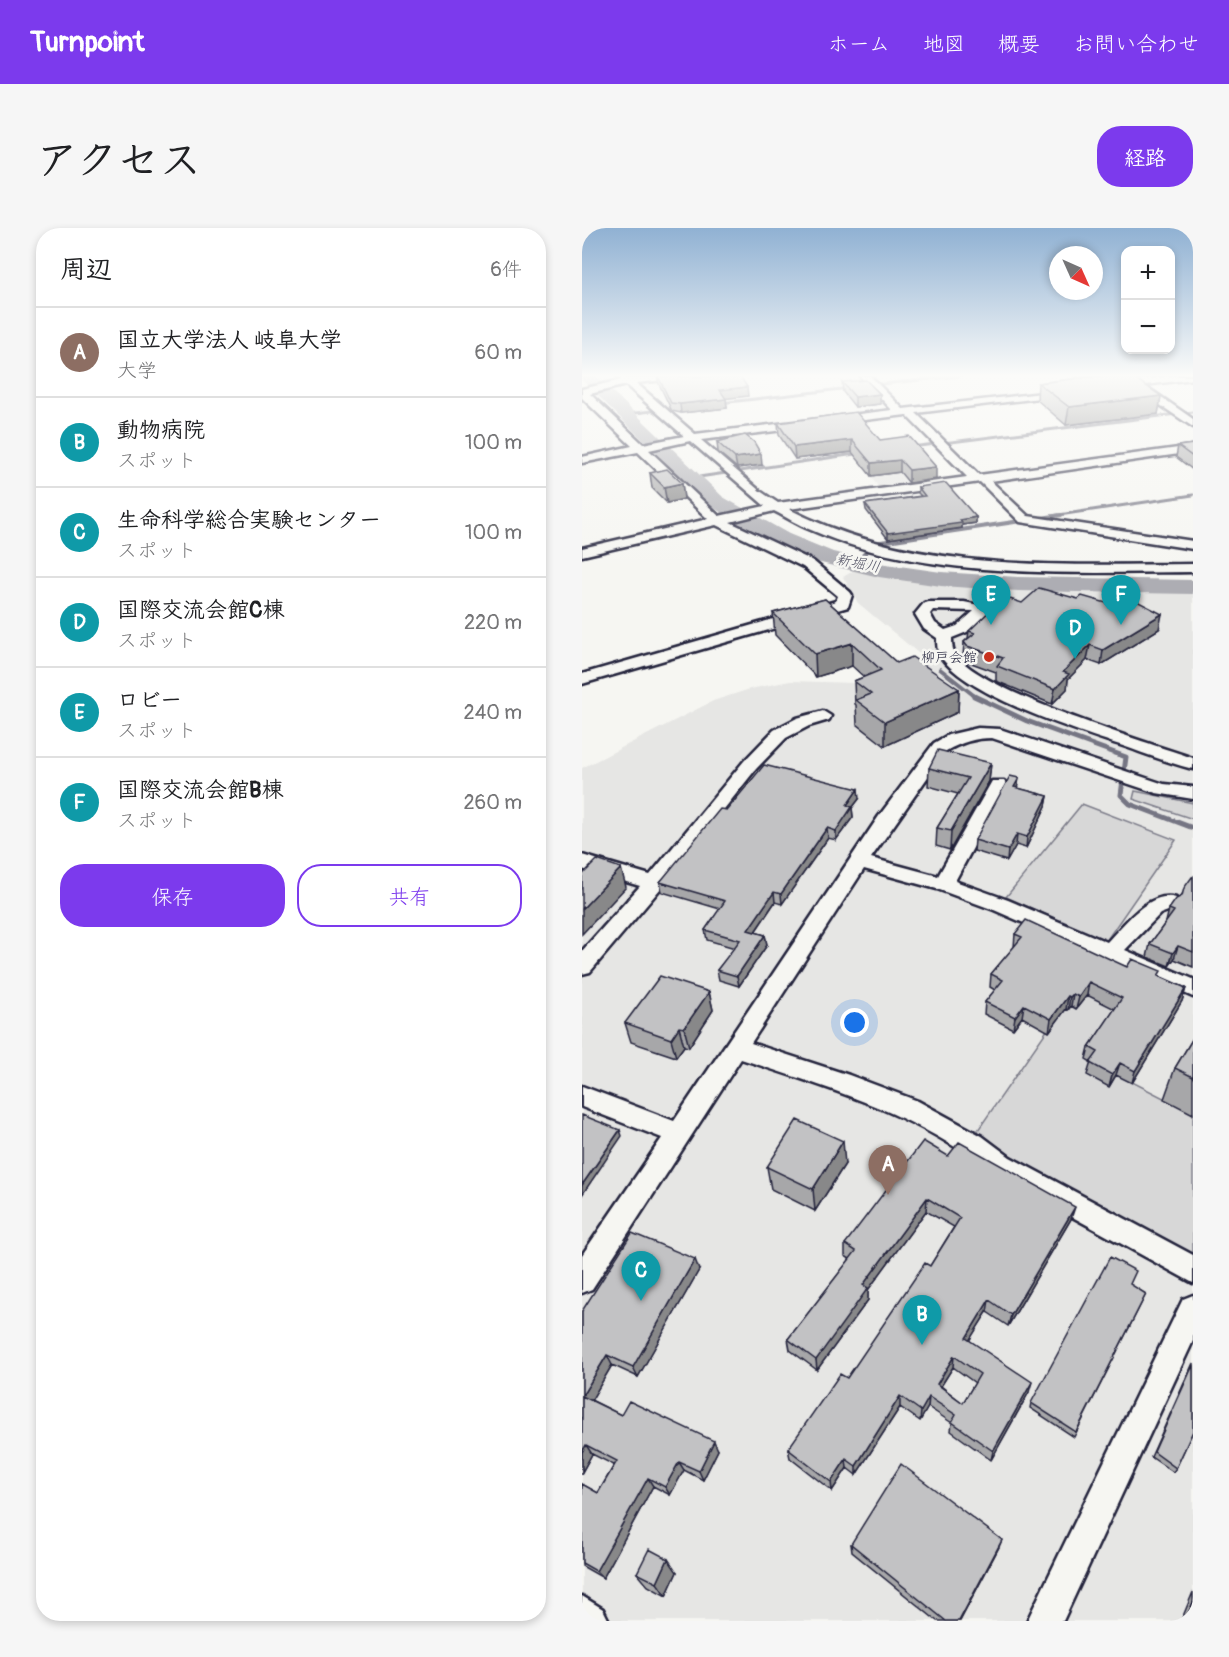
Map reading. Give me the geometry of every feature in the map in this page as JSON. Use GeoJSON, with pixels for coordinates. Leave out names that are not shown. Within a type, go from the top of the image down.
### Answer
{"type":"FeatureCollection","features":[{"type":"Feature","properties":{"kind":"street"},"geometry":{"type":"LineString","coordinates":[[582,679],[843,604],[845,595],[808,564],[718,520],[636,441]]}},
{"type":"Feature","properties":{"kind":"street"},"geometry":{"type":"LineString","coordinates":[[582,460],[673,441]]}},
{"type":"Feature","properties":{"kind":"street"},"geometry":{"type":"LineString","coordinates":[[690,441],[773,508],[834,536],[920,556],[990,565],[1193,568]]}},
{"type":"Feature","properties":{"kind":"street"},"geometry":{"type":"LineString","coordinates":[[937,441],[1024,519],[1193,545]]}},
{"type":"Feature","properties":{"kind":"street"},"geometry":{"type":"LineString","coordinates":[[582,552],[773,508],[1193,450]]}},
{"type":"Feature","properties":{"kind":"street"},"geometry":{"type":"LineString","coordinates":[[944,636],[945,652],[959,666],[1010,696],[1193,764]]}},
{"type":"Feature","properties":{"kind":"street"},"geometry":{"type":"LineString","coordinates":[[582,966],[654,883],[750,765],[780,734],[803,722],[823,716]]}},
{"type":"Feature","properties":{"kind":"street"},"geometry":{"type":"LineString","coordinates":[[582,1279],[859,861],[940,747],[954,739],[978,733],[994,733],[1162,789],[1193,793]]}},
{"type":"Feature","properties":{"kind":"street"},"geometry":{"type":"LineString","coordinates":[[943,885],[998,785]]}},
{"type":"Feature","properties":{"kind":"street"},"geometry":{"type":"LineString","coordinates":[[859,861],[943,885],[1001,905],[1193,988]]}},
{"type":"Feature","properties":{"kind":"street"},"geometry":{"type":"LineString","coordinates":[[582,862],[654,883]]}},
{"type":"Feature","properties":{"kind":"street"},"geometry":{"type":"LineString","coordinates":[[1111,951],[1153,909],[1169,903]]}},
{"type":"Feature","properties":{"kind":"street"},"geometry":{"type":"LineString","coordinates":[[736,1048],[916,1110],[979,1146],[1001,1165],[1193,1270]]}},
{"type":"Feature","properties":{"kind":"street"},"geometry":{"type":"LineString","coordinates":[[582,1095],[679,1134]]}},
{"type":"Feature","properties":{"kind":"street"},"geometry":{"type":"LineString","coordinates":[[1046,1621],[1193,1309]]}},
{"type":"Feature","properties":{"kind":"street"},"geometry":{"type":"LineString","coordinates":[[582,1614],[591,1621]]}},
{"type":"Feature","properties":{"kind":"shaded area"},"geometry":{"type":"Polygon","coordinates":[[[909,447],[939,482],[880,489],[853,454],[909,447]]]}},
{"type":"Feature","properties":{"kind":"shaded area"},"geometry":{"type":"Polygon","coordinates":[[[853,571],[923,583],[1049,592],[1193,593],[1193,1621],[582,1621],[582,768],[713,701],[750,689],[790,681],[887,684],[924,663],[923,657],[858,603],[843,577],[853,571]]]}},
{"type":"Feature","properties":{"kind":"shaded area"},"geometry":{"type":"Polygon","coordinates":[[[1135,791],[1193,803],[1193,819],[1133,799],[1135,791]]]}},
{"type":"Feature","properties":{"kind":"shaded area"},"geometry":{"type":"Polygon","coordinates":[[[1082,804],[1176,840],[1106,941],[1006,897],[1082,804]]]}},
{"type":"Feature","properties":{"kind":"shaded area"},"geometry":{"type":"Polygon","coordinates":[[[1079,984],[1125,1005],[1089,1060],[1193,1113],[1193,1262],[987,1148],[978,1130],[1079,984]]]}},
{"type":"Feature","properties":{"kind":"building"},"geometry":{"type":"Polygon","coordinates":[[[753,441],[761,454],[735,458],[717,442],[753,441]]]}},
{"type":"Feature","properties":{"kind":"building"},"geometry":{"type":"Polygon","coordinates":[[[790,441],[844,441],[794,447],[790,441]]]}},
{"type":"Feature","properties":{"kind":"building"},"geometry":{"type":"Polygon","coordinates":[[[853,441],[913,441],[936,467],[909,470],[900,460],[871,463],[853,441]]]}},
{"type":"Feature","properties":{"kind":"building"},"geometry":{"type":"Polygon","coordinates":[[[1193,444],[1193,457],[1178,446],[1193,444]]]}},
{"type":"Feature","properties":{"kind":"building"},"geometry":{"type":"Polygon","coordinates":[[[667,469],[682,483],[664,487],[650,473],[667,469]]]}},
{"type":"Feature","properties":{"kind":"building"},"geometry":{"type":"Polygon","coordinates":[[[946,483],[976,517],[960,520],[962,523],[888,533],[865,504],[925,496],[918,487],[946,483]]]}},
{"type":"Feature","properties":{"kind":"building"},"geometry":{"type":"Polygon","coordinates":[[[1039,588],[1078,599],[1082,596],[1120,607],[1126,601],[1133,599],[1162,614],[1103,650],[1090,645],[1063,672],[1069,674],[1055,689],[997,666],[1003,658],[967,646],[964,642],[975,633],[969,631],[1004,597],[1022,603],[1039,588]]]}},
{"type":"Feature","properties":{"kind":"building"},"geometry":{"type":"Polygon","coordinates":[[[825,599],[897,663],[912,657],[959,689],[885,722],[856,700],[871,694],[854,681],[881,670],[852,643],[815,654],[773,613],[825,599]]]}},
{"type":"Feature","properties":{"kind":"building"},"geometry":{"type":"Polygon","coordinates":[[[938,750],[991,763],[951,831],[937,828],[968,778],[929,768],[938,750]]]}},
{"type":"Feature","properties":{"kind":"building"},"geometry":{"type":"Polygon","coordinates":[[[764,765],[858,789],[847,805],[852,807],[836,831],[827,828],[781,894],[774,892],[748,930],[765,935],[737,976],[717,970],[740,940],[705,930],[725,901],[660,882],[720,809],[727,810],[764,765]]]}},
{"type":"Feature","properties":{"kind":"building"},"geometry":{"type":"Polygon","coordinates":[[[1010,776],[1019,778],[1014,787],[1048,796],[1027,837],[1017,834],[1008,850],[975,840],[1010,776]]]}},
{"type":"Feature","properties":{"kind":"building"},"geometry":{"type":"Polygon","coordinates":[[[597,860],[621,868],[582,909],[582,875],[597,860]]]}},
{"type":"Feature","properties":{"kind":"building"},"geometry":{"type":"Polygon","coordinates":[[[1192,877],[1193,952],[1178,946],[1173,953],[1150,944],[1174,911],[1169,909],[1176,899],[1182,896],[1184,888],[1192,877]]]}},
{"type":"Feature","properties":{"kind":"building"},"geometry":{"type":"Polygon","coordinates":[[[1026,920],[1127,967],[1132,959],[1161,971],[1158,976],[1186,988],[1135,1071],[1120,1063],[1112,1075],[1090,1063],[1098,1052],[1089,1047],[1122,998],[1089,982],[1079,997],[1073,994],[1068,996],[1051,1019],[1024,1005],[1015,1017],[985,1002],[1003,980],[991,974],[1022,937],[1015,934],[1026,920]]]}},
{"type":"Feature","properties":{"kind":"building"},"geometry":{"type":"Polygon","coordinates":[[[660,976],[709,992],[684,1028],[679,1027],[671,1039],[625,1023],[660,976]]]}},
{"type":"Feature","properties":{"kind":"building"},"geometry":{"type":"Polygon","coordinates":[[[1193,1038],[1193,1077],[1175,1068],[1193,1038]]]}},
{"type":"Feature","properties":{"kind":"building"},"geometry":{"type":"Polygon","coordinates":[[[582,1115],[620,1130],[582,1185],[582,1115]]]}},
{"type":"Feature","properties":{"kind":"building"},"geometry":{"type":"Polygon","coordinates":[[[797,1120],[843,1141],[813,1189],[767,1167],[797,1120]]]}},
{"type":"Feature","properties":{"kind":"building"},"geometry":{"type":"Polygon","coordinates":[[[923,1141],[948,1156],[959,1142],[1075,1207],[1011,1315],[989,1300],[966,1338],[1032,1382],[993,1451],[952,1422],[956,1415],[929,1397],[921,1411],[900,1396],[856,1466],[846,1459],[831,1482],[788,1449],[840,1374],[847,1378],[925,1263],[930,1266],[960,1218],[927,1198],[863,1285],[868,1288],[816,1360],[788,1339],[856,1251],[845,1244],[923,1141]],[[954,1356],[937,1384],[963,1403],[980,1374],[954,1356]]]}},
{"type":"Feature","properties":{"kind":"building"},"geometry":{"type":"Polygon","coordinates":[[[632,1233],[695,1259],[633,1367],[607,1355],[582,1396],[582,1311],[632,1233]]]}},
{"type":"Feature","properties":{"kind":"building"},"geometry":{"type":"Polygon","coordinates":[[[1110,1257],[1136,1271],[1130,1284],[1146,1294],[1076,1432],[1031,1403],[1110,1257]]]}},
{"type":"Feature","properties":{"kind":"building"},"geometry":{"type":"Polygon","coordinates":[[[1193,1365],[1193,1431],[1176,1468],[1154,1452],[1193,1365]]]}},
{"type":"Feature","properties":{"kind":"building"},"geometry":{"type":"Polygon","coordinates":[[[582,1396],[621,1415],[629,1401],[714,1441],[699,1471],[679,1462],[665,1487],[648,1478],[596,1571],[582,1563],[582,1484],[598,1493],[617,1461],[586,1445],[582,1452],[582,1396]]]}},
{"type":"Feature","properties":{"kind":"building"},"geometry":{"type":"Polygon","coordinates":[[[901,1464],[1002,1540],[959,1621],[946,1621],[851,1544],[901,1464]]]}},
{"type":"Feature","properties":{"kind":"building"},"geometry":{"type":"Polygon","coordinates":[[[649,1549],[668,1559],[657,1583],[637,1573],[649,1549]]]}},
{"type":"Feature","properties":{"kind":"building"},"geometry":{"type":"Polygon","coordinates":[[[1193,1602],[1193,1620],[1187,1616],[1193,1602]]]}},
{"type":"Feature","properties":{"kind":"waterway","name":"新堀川"},"geometry":{"type":"LineString","coordinates":[[654,441],[716,501],[781,539],[825,557],[879,570],[941,579],[1018,584],[1193,587]]}},
{"type":"Feature","properties":{"kind":"waterway"},"geometry":{"type":"LineString","coordinates":[[911,447],[959,441]]}},
{"type":"Feature","properties":{"kind":"waterway"},"geometry":{"type":"LineString","coordinates":[[692,478],[862,453]]}},
{"type":"Feature","properties":{"kind":"waterway"},"geometry":{"type":"LineString","coordinates":[[1052,516],[1193,495]]}},
{"type":"Feature","properties":{"kind":"waterway"},"geometry":{"type":"LineString","coordinates":[[855,564],[874,543],[1061,515]]}},
{"type":"Feature","properties":{"kind":"waterway"},"geometry":{"type":"LineString","coordinates":[[940,669],[976,697]]}},
{"type":"Feature","properties":{"kind":"waterway"},"geometry":{"type":"LineString","coordinates":[[976,697],[1027,721],[1126,757],[1121,795],[1130,804],[1193,828]]}},
{"type":"Feature","properties":{"kind":"place","name":"ロビー"},"geometry":{"type":"Point","coordinates":[991,625]}},
{"type":"Feature","properties":{"kind":"place","name":"国際交流会館B棟"},"geometry":{"type":"Point","coordinates":[1121,625]}},
{"type":"Feature","properties":{"kind":"place","name":"柳戸会館"},"geometry":{"type":"Point","coordinates":[989,657]}},
{"type":"Feature","properties":{"kind":"place","name":"国際交流会館C棟"},"geometry":{"type":"Point","coordinates":[1075,659]}},
{"type":"Feature","properties":{"kind":"place","name":"国立大学法人 岐阜大学"},"geometry":{"type":"Point","coordinates":[888,1195]}},
{"type":"Feature","properties":{"kind":"place","name":"生命科学総合実験センター"},"geometry":{"type":"Point","coordinates":[641,1301]}},
{"type":"Feature","properties":{"kind":"place","name":"動物病院"},"geometry":{"type":"Point","coordinates":[922,1345]}}]}
